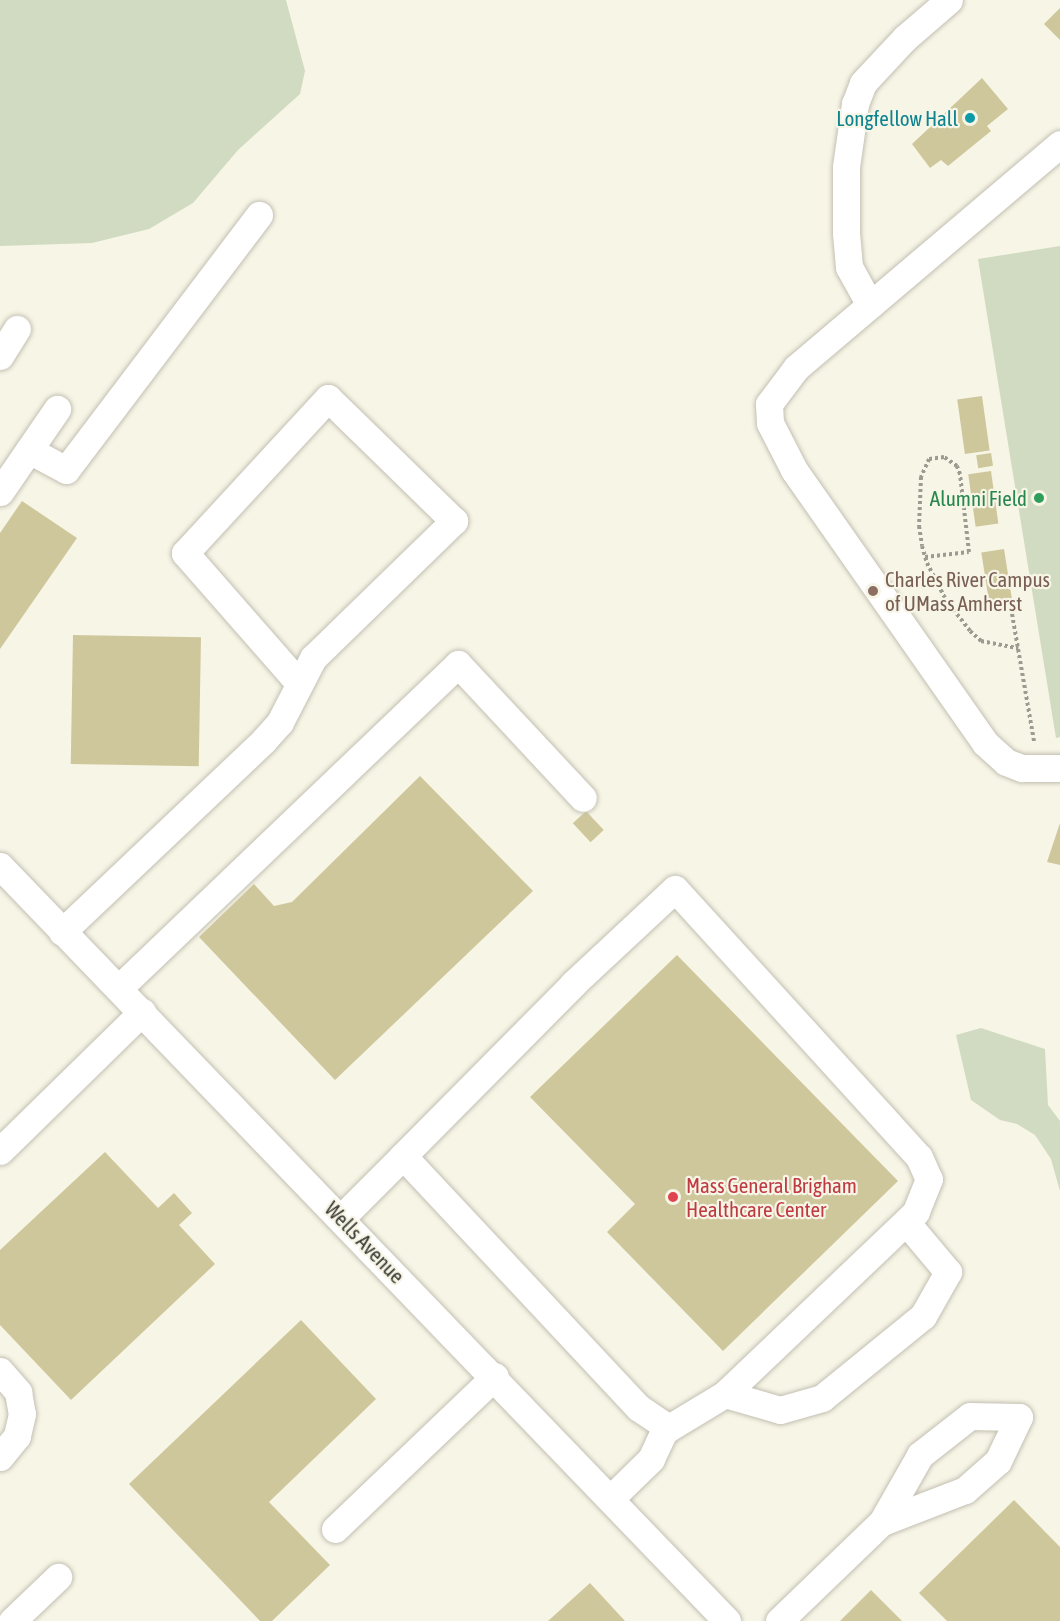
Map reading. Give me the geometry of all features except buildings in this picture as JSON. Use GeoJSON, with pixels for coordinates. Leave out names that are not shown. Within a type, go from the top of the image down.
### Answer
{"type":"FeatureCollection","features":[{"type":"Feature","properties":{"kind":"street"},"geometry":{"type":"LineString","coordinates":[[870,305],[849,267],[846,234],[846,167],[855,104],[863,83],[905,38],[949,0]]}},
{"type":"Feature","properties":{"kind":"street"},"geometry":{"type":"LineString","coordinates":[[1049,768],[1006,762],[985,744],[833,530],[794,470],[770,423],[769,404],[778,388],[796,368],[1060,144]]}},
{"type":"Feature","properties":{"kind":"street"},"geometry":{"type":"LineString","coordinates":[[29,450],[66,470],[259,214]]}},
{"type":"Feature","properties":{"kind":"street"},"geometry":{"type":"LineString","coordinates":[[0,356],[17,329]]}},
{"type":"Feature","properties":{"kind":"street"},"geometry":{"type":"LineString","coordinates":[[62,932],[264,740],[280,722],[312,658],[454,521],[328,398],[185,553],[298,682]]}},
{"type":"Feature","properties":{"kind":"street"},"geometry":{"type":"LineString","coordinates":[[0,492],[57,409]]}},
{"type":"Feature","properties":{"kind":"street"},"geometry":{"type":"LineString","coordinates":[[119,988],[458,664],[583,798]]}},
{"type":"Feature","properties":{"kind":"street","name":"Wells Avenue"},"geometry":{"type":"LineString","coordinates":[[0,866],[495,1376],[727,1621]]}},
{"type":"Feature","properties":{"kind":"street"},"geometry":{"type":"LineString","coordinates":[[341,1218],[573,984],[675,889],[919,1157],[929,1179],[916,1212],[725,1395],[664,1431],[651,1459],[610,1499]]}},
{"type":"Feature","properties":{"kind":"street"},"geometry":{"type":"LineString","coordinates":[[0,1150],[142,1012]]}},
{"type":"Feature","properties":{"kind":"street"},"geometry":{"type":"LineString","coordinates":[[403,1156],[639,1408],[661,1423],[664,1431]]}},
{"type":"Feature","properties":{"kind":"street"},"geometry":{"type":"LineString","coordinates":[[725,1395],[780,1410],[822,1398],[923,1316],[948,1272],[906,1222]]}},
{"type":"Feature","properties":{"kind":"street"},"geometry":{"type":"LineString","coordinates":[[0,1371],[18,1392],[22,1414],[17,1436],[0,1457]]}},
{"type":"Feature","properties":{"kind":"street"},"geometry":{"type":"LineString","coordinates":[[335,1529],[495,1376]]}},
{"type":"Feature","properties":{"kind":"street"},"geometry":{"type":"LineString","coordinates":[[779,1621],[882,1522],[920,1455],[970,1416],[1019,1417],[998,1461],[965,1490],[882,1522]]}},
{"type":"Feature","properties":{"kind":"street"},"geometry":{"type":"LineString","coordinates":[[12,1621],[58,1578]]}},
{"type":"Feature","properties":{"kind":"path"},"geometry":{"type":"LineString","coordinates":[[925,557],[969,552],[960,474],[957,466],[944,458],[929,459],[921,477],[919,526],[925,557],[946,600],[970,631],[988,643],[1018,648]]}},
{"type":"Feature","properties":{"kind":"path"},"geometry":{"type":"LineString","coordinates":[[1011,608],[1018,648],[1049,768]]}},
{"type":"Feature","properties":{"kind":"green space"},"geometry":{"type":"Polygon","coordinates":[[[0,0],[286,0],[305,71],[300,94],[238,150],[193,203],[149,229],[92,243],[0,246],[0,0]]]}},
{"type":"Feature","properties":{"kind":"green space","name":"Alumni Field"},"geometry":{"type":"Polygon","coordinates":[[[1060,246],[1060,737],[1056,738],[978,259],[1060,246]]]}},
{"type":"Feature","properties":{"kind":"green space"},"geometry":{"type":"Polygon","coordinates":[[[981,1028],[1045,1049],[1048,1105],[1060,1121],[1060,1191],[1051,1159],[1035,1135],[1017,1124],[1000,1120],[971,1100],[956,1035],[981,1028]]]}},
{"type":"Feature","properties":{"kind":"place","name":"Longfellow Hall"},"geometry":{"type":"Point","coordinates":[970,118]}},
{"type":"Feature","properties":{"kind":"place","name":"Alumni Field"},"geometry":{"type":"Point","coordinates":[1039,498]}},
{"type":"Feature","properties":{"kind":"place","name":"Charles River Campus of UMass Amherst"},"geometry":{"type":"Point","coordinates":[873,591]}},
{"type":"Feature","properties":{"kind":"place","name":"Mass General Brigham Healthcare Center"},"geometry":{"type":"Point","coordinates":[673,1197]}}]}
